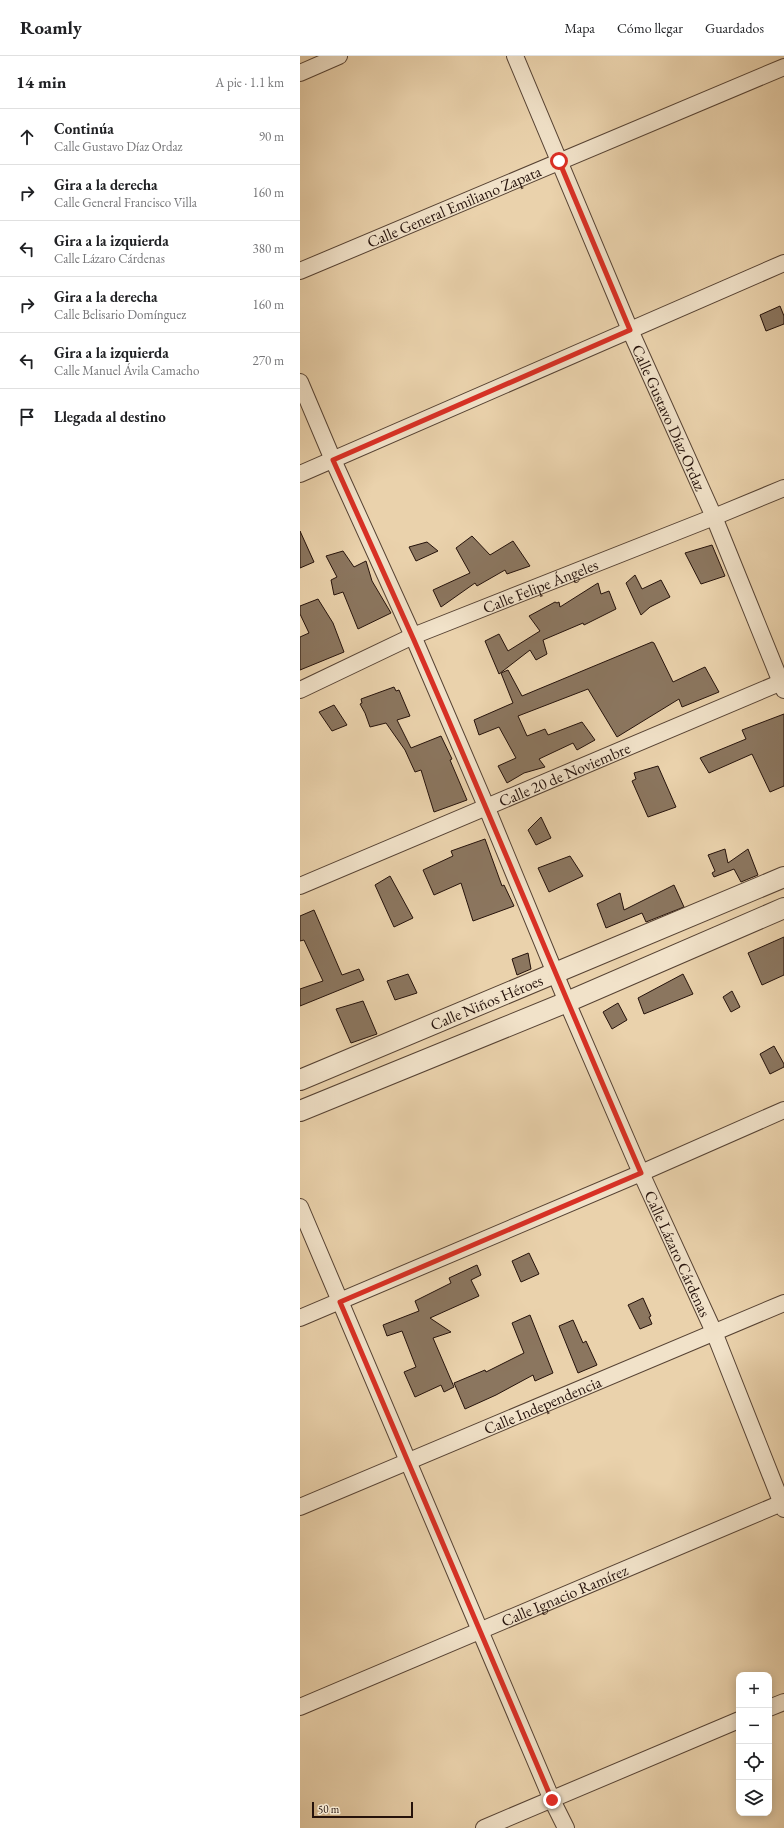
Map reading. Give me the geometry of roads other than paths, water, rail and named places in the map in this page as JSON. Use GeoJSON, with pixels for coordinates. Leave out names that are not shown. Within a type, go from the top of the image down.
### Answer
{"type":"FeatureCollection","features":[{"type":"Feature","properties":{"kind":"street"},"geometry":{"type":"LineString","coordinates":[[300,73],[339,56]]}},
{"type":"Feature","properties":{"kind":"street","name":"Calle Gustavo Díaz Ordaz"},"geometry":{"type":"LineString","coordinates":[[515,56],[630,330],[714,517],[783,685]]}},
{"type":"Feature","properties":{"kind":"street","name":"Calle General Emiliano Zapata"},"geometry":{"type":"LineString","coordinates":[[300,271],[784,67]]}},
{"type":"Feature","properties":{"kind":"street"},"geometry":{"type":"LineString","coordinates":[[300,474],[784,263]]}},
{"type":"Feature","properties":{"kind":"street","name":"Calle Lázaro Cárdenas"},"geometry":{"type":"LineString","coordinates":[[300,382],[333,460],[413,636],[486,806],[567,1002],[641,1173],[714,1332],[783,1505]]}},
{"type":"Feature","properties":{"kind":"street","name":"Calle Felipe Ángeles"},"geometry":{"type":"LineString","coordinates":[[300,690],[413,636],[784,488]]}},
{"type":"Feature","properties":{"kind":"street","name":"Calle 20 de Noviembre"},"geometry":{"type":"LineString","coordinates":[[300,886],[486,806],[783,685]]}},
{"type":"Feature","properties":{"kind":"street","name":"Calle Niños Héroes"},"geometry":{"type":"LineString","coordinates":[[300,1080],[784,876]]}},
{"type":"Feature","properties":{"kind":"street","name":"Calle Niños Héroes"},"geometry":{"type":"LineString","coordinates":[[300,1111],[567,1002],[784,908]]}},
{"type":"Feature","properties":{"kind":"street"},"geometry":{"type":"LineString","coordinates":[[300,1318],[641,1173],[784,1110]]}},
{"type":"Feature","properties":{"kind":"street"},"geometry":{"type":"LineString","coordinates":[[300,1207],[552,1800],[566,1828]]}},
{"type":"Feature","properties":{"kind":"street","name":"Calle Independencia"},"geometry":{"type":"LineString","coordinates":[[300,1507],[784,1303]]}},
{"type":"Feature","properties":{"kind":"street","name":"Calle Ignacio Ramírez"},"geometry":{"type":"LineString","coordinates":[[300,1707],[480,1630],[783,1505]]}},
{"type":"Feature","properties":{"kind":"street"},"geometry":{"type":"LineString","coordinates":[[772,1707],[784,1702]]}},
{"type":"Feature","properties":{"kind":"street"},"geometry":{"type":"LineString","coordinates":[[484,1828],[736,1721]]}}]}
